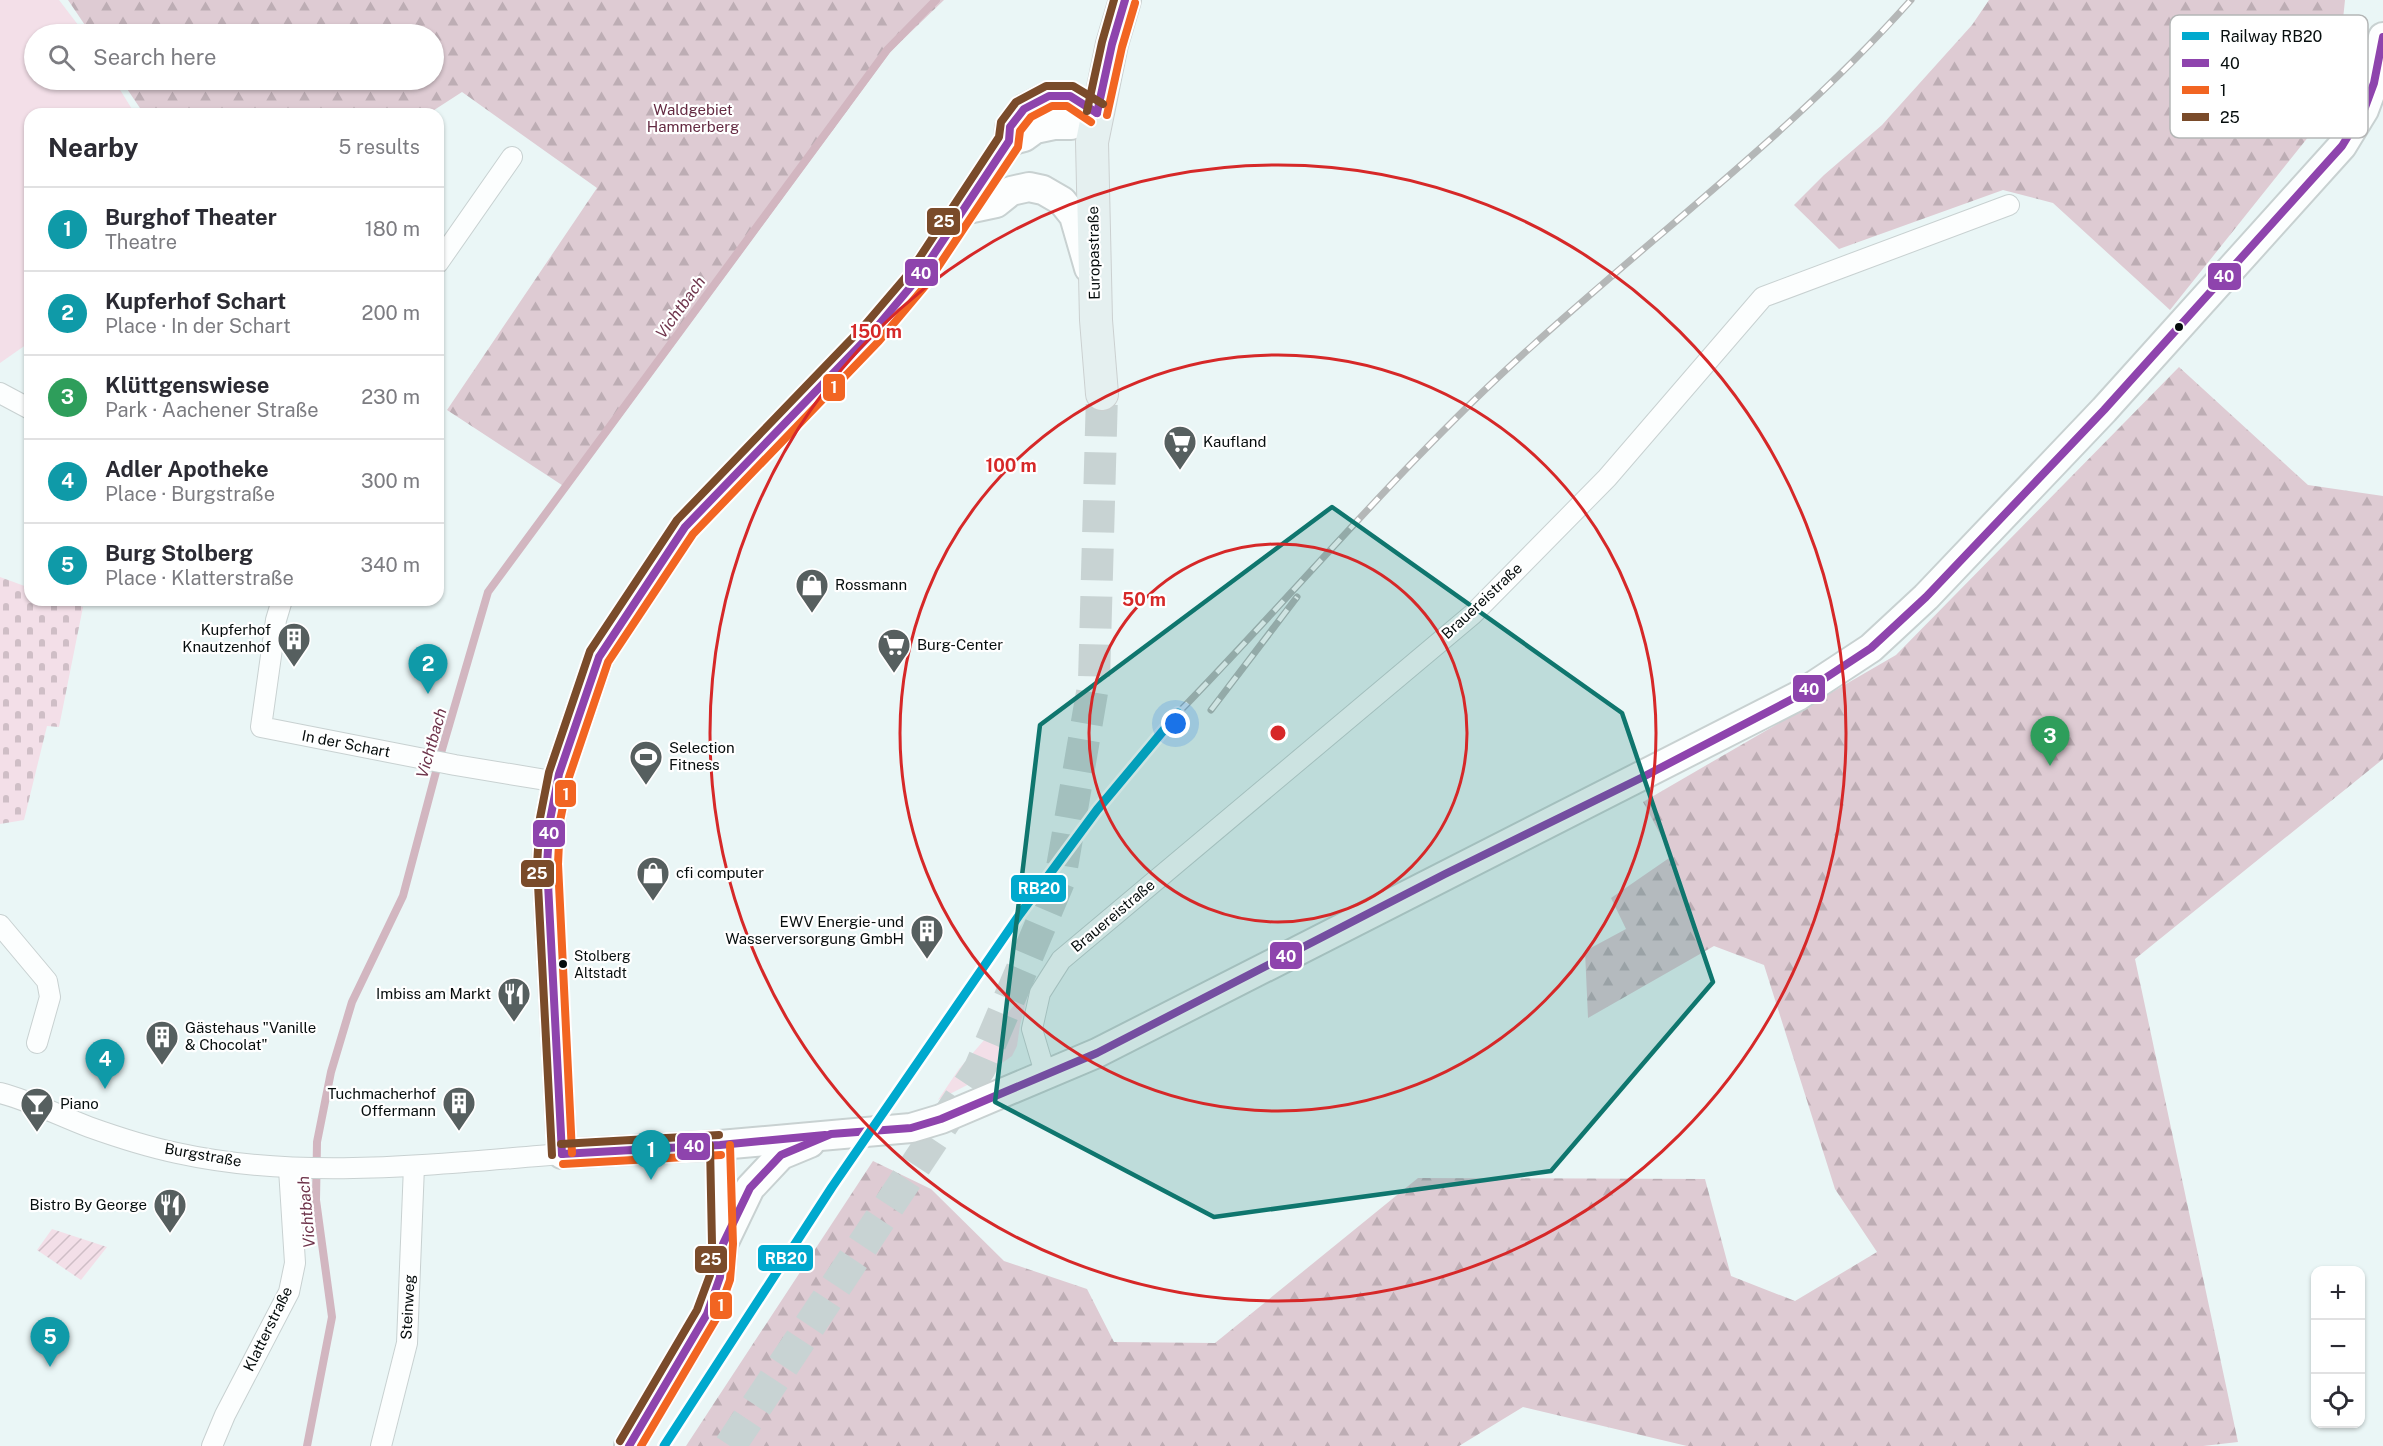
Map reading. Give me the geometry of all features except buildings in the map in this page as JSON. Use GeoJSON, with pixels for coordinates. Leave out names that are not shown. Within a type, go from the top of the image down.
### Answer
{"type":"FeatureCollection","features":[{"type":"Feature","properties":{"kind":"main road","name":"Europastraße"},"geometry":{"type":"LineString","coordinates":[[1102,394],[1094,286],[1092,152],[1097,113],[1112,44],[1125,0]]}},
{"type":"Feature","properties":{"kind":"street"},"geometry":{"type":"LineString","coordinates":[[2374,109],[2374,83],[2383,37]]}},
{"type":"Feature","properties":{"kind":"street"},"geometry":{"type":"LineString","coordinates":[[1097,113],[1071,125],[1054,125],[1035,129],[1024,137],[1009,141],[918,278],[870,334],[685,527],[599,657],[558,782],[550,820],[547,864],[562,1154],[720,1145],[911,1128],[941,1119],[1096,1053],[1798,696],[1871,648],[1926,597],[2112,402],[2349,138]]}},
{"type":"Feature","properties":{"kind":"street"},"geometry":{"type":"LineString","coordinates":[[444,254],[512,157]]}},
{"type":"Feature","properties":{"kind":"street"},"geometry":{"type":"LineString","coordinates":[[963,210],[996,203],[1011,191],[1029,187],[1043,190],[1062,201],[1074,216],[1094,286]]}},
{"type":"Feature","properties":{"kind":"street","name":"Brauereistraße"},"geometry":{"type":"LineString","coordinates":[[1045,1073],[1032,1029],[1040,993],[1061,960],[1473,614],[1607,478],[1763,297],[2008,206]]}},
{"type":"Feature","properties":{"kind":"street"},"geometry":{"type":"LineString","coordinates":[[0,393],[24,406]]}},
{"type":"Feature","properties":{"kind":"street","name":"In der Schart"},"geometry":{"type":"LineString","coordinates":[[280,606],[276,620],[261,727],[455,765],[558,782]]}},
{"type":"Feature","properties":{"kind":"street"},"geometry":{"type":"LineString","coordinates":[[0,925],[47,981],[50,997],[37,1043]]}},
{"type":"Feature","properties":{"kind":"street","name":"Burgstraße"},"geometry":{"type":"LineString","coordinates":[[0,1093],[92,1128],[174,1153],[298,1169],[337,1170],[414,1166],[562,1154]]}},
{"type":"Feature","properties":{"kind":"street"},"geometry":{"type":"LineString","coordinates":[[723,1244],[750,1188],[781,1155],[831,1134]]}},
{"type":"Feature","properties":{"kind":"street"},"geometry":{"type":"LineString","coordinates":[[629,1446],[707,1314],[720,1277],[723,1244],[720,1145]]}},
{"type":"Feature","properties":{"kind":"street","name":"Steinweg"},"geometry":{"type":"LineString","coordinates":[[381,1446],[407,1343],[414,1166]]}},
{"type":"Feature","properties":{"kind":"street","name":"Klatterstraße"},"geometry":{"type":"LineString","coordinates":[[213,1446],[225,1415],[289,1292],[295,1263],[298,1169]]}},
{"type":"Feature","properties":{"kind":"highlighted area"},"geometry":{"type":"Polygon","coordinates":[[[1332,507],[1622,713],[1713,982],[1551,1171],[1214,1217],[995,1102],[1040,725],[1332,507]]]}},
{"type":"Feature","properties":{"kind":"green space"},"geometry":{"type":"Polygon","coordinates":[[[0,0],[59,0],[77,24],[24,24],[24,90],[120,90],[131,108],[24,108],[24,346],[0,363],[0,0]]]}},
{"type":"Feature","properties":{"kind":"green space","name":"Waldgebiet Hammerberg"},"geometry":{"type":"Polygon","coordinates":[[[68,0],[944,0],[891,51],[568,489],[447,410],[597,188],[462,92],[437,108],[140,108],[128,90],[444,90],[444,24],[84,24],[68,0]]]}},
{"type":"Feature","properties":{"kind":"green space"},"geometry":{"type":"Polygon","coordinates":[[[1989,0],[2345,0],[2343,15],[2170,15],[2170,138],[2307,138],[2170,310],[2053,203],[2003,190],[1839,249],[1794,205],[1824,175],[1882,125],[1972,25],[1989,0]]]}},
{"type":"Feature","properties":{"kind":"green space"},"geometry":{"type":"Polygon","coordinates":[[[2179,367],[2308,485],[2383,496],[2383,759],[2135,959],[2238,1442],[2203,1446],[1687,1446],[1523,1407],[1459,1446],[686,1446],[873,1161],[931,1189],[1004,1261],[1087,1289],[1114,1342],[1215,1343],[1418,1178],[1705,1179],[1731,1276],[1795,1301],[1877,1252],[1835,1189],[1764,965],[1714,946],[1588,1018],[1585,951],[1626,929],[1611,898],[1672,856],[1643,802],[1896,655],[2179,367]]]}},
{"type":"Feature","properties":{"kind":"green space"},"geometry":{"type":"Polygon","coordinates":[[[0,577],[24,586],[24,606],[83,607],[59,727],[47,726],[24,820],[0,824],[0,577]]]}},
{"type":"Feature","properties":{"kind":"green space"},"geometry":{"type":"Polygon","coordinates":[[[1030,987],[1017,1046],[1012,1056],[981,1078],[938,1100],[959,1069],[1030,987]]]}},
{"type":"Feature","properties":{"kind":"green space"},"geometry":{"type":"Polygon","coordinates":[[[52,1229],[107,1247],[81,1280],[37,1250],[52,1229]]]}},
{"type":"Feature","properties":{"kind":"waterway","name":"Vichtbach"},"geometry":{"type":"LineString","coordinates":[[307,1446],[332,1317],[316,1200],[317,1142],[331,1072],[352,1002],[403,896],[441,753],[488,592],[887,50],[936,0]]}},
{"type":"Feature","properties":{"kind":"tunnel"},"geometry":{"type":"LineString","coordinates":[[730,1446],[980,1068],[1060,879],[1094,681],[1102,394]]}},
{"type":"Feature","properties":{"kind":"railway"},"geometry":{"type":"LineString","coordinates":[[1178,713],[1395,481],[1484,390],[1579,304],[1774,136],[1867,47],[1911,0]]}},
{"type":"Feature","properties":{"kind":"railway"},"geometry":{"type":"LineString","coordinates":[[1211,710],[1297,597]]}},
{"type":"Feature","properties":{"kind":"rail line","name":"RB20"},"geometry":{"type":"LineString","coordinates":[[664,1446],[832,1187],[1020,914],[1097,810],[1178,713]]}},
{"type":"Feature","properties":{"kind":"transit line","name":"25"},"geometry":{"type":"LineString","coordinates":[[1087,111],[1114,0]]}},
{"type":"Feature","properties":{"kind":"transit line","name":"40"},"geometry":{"type":"LineString","coordinates":[[1097,113],[1112,44],[1125,0]]}},
{"type":"Feature","properties":{"kind":"transit line","name":"1"},"geometry":{"type":"LineString","coordinates":[[1107,115],[1122,47],[1135,3]]}},
{"type":"Feature","properties":{"kind":"transit line","name":"40"},"geometry":{"type":"LineString","coordinates":[[2368,99],[2374,83],[2383,37]]}},
{"type":"Feature","properties":{"kind":"transit line","name":"25"},"geometry":{"type":"LineString","coordinates":[[552,1155],[537,865],[540,818],[549,772],[590,651],[677,520],[863,327],[910,272],[999,137],[1001,122],[1016,102],[1046,86],[1073,86],[1103,104]]}},
{"type":"Feature","properties":{"kind":"transit line","name":"40"},"geometry":{"type":"LineString","coordinates":[[562,1154],[547,864],[550,820],[559,774],[599,657],[685,527],[871,334],[918,278],[1009,141],[1010,127],[1024,109],[1049,96],[1070,96],[1097,113]]}},
{"type":"Feature","properties":{"kind":"transit line","name":"1"},"geometry":{"type":"LineString","coordinates":[[572,1153],[558,864],[560,821],[569,777],[608,662],[693,534],[879,341],[926,285],[1018,147],[1020,131],[1031,117],[1052,106],[1067,106],[1091,122]]}},
{"type":"Feature","properties":{"kind":"transit line","name":"40"},"geometry":{"type":"LineString","coordinates":[[629,1446],[707,1314],[720,1277],[723,1244],[750,1188],[781,1155],[831,1134],[911,1128],[941,1119],[1097,1053],[1445,874],[1641,778],[1798,696],[1871,648],[1926,597],[2104,410],[2347,138]]}},
{"type":"Feature","properties":{"kind":"transit line","name":"25"},"geometry":{"type":"LineString","coordinates":[[561,1144],[719,1135]]}},
{"type":"Feature","properties":{"kind":"transit line","name":"40"},"geometry":{"type":"LineString","coordinates":[[562,1154],[720,1145],[825,1135]]}},
{"type":"Feature","properties":{"kind":"transit line","name":"25"},"geometry":{"type":"LineString","coordinates":[[620,1441],[697,1310],[710,1275],[712,1244],[710,1145]]}},
{"type":"Feature","properties":{"kind":"transit line","name":"1"},"geometry":{"type":"LineString","coordinates":[[641,1446],[716,1319],[730,1280],[733,1244],[730,1145]]}},
{"type":"Feature","properties":{"kind":"transit line","name":"1"},"geometry":{"type":"LineString","coordinates":[[563,1164],[721,1155]]}},
{"type":"Feature","properties":{"kind":"place","name":"Kaufland"},"geometry":{"type":"Point","coordinates":[1180,471]}},
{"type":"Feature","properties":{"kind":"place","name":"Rossmann"},"geometry":{"type":"Point","coordinates":[812,614]}},
{"type":"Feature","properties":{"kind":"place","name":"Kupferhof Knautzenhof"},"geometry":{"type":"Point","coordinates":[294,668]}},
{"type":"Feature","properties":{"kind":"place","name":"Burg-Center"},"geometry":{"type":"Point","coordinates":[894,674]}},
{"type":"Feature","properties":{"kind":"place","name":"Kupferhof Schart"},"geometry":{"type":"Point","coordinates":[428,694]}},
{"type":"Feature","properties":{"kind":"place","name":"Klüttgenswiese"},"geometry":{"type":"Point","coordinates":[2050,766]}},
{"type":"Feature","properties":{"kind":"place","name":"Selection Fitness"},"geometry":{"type":"Point","coordinates":[646,786]}},
{"type":"Feature","properties":{"kind":"place","name":"cfi computer"},"geometry":{"type":"Point","coordinates":[653,902]}},
{"type":"Feature","properties":{"kind":"place","name":"EWV Energie- und Wasserversorgung GmbH"},"geometry":{"type":"Point","coordinates":[927,960]}},
{"type":"Feature","properties":{"kind":"place","name":"Stolberg Altstadt"},"geometry":{"type":"Point","coordinates":[563,964]}},
{"type":"Feature","properties":{"kind":"place","name":"Imbiss am Markt"},"geometry":{"type":"Point","coordinates":[514,1023]}},
{"type":"Feature","properties":{"kind":"place","name":"Gästehaus \"Vanille & Chocolat\""},"geometry":{"type":"Point","coordinates":[162,1066]}},
{"type":"Feature","properties":{"kind":"place","name":"Adler Apotheke"},"geometry":{"type":"Point","coordinates":[105,1089]}},
{"type":"Feature","properties":{"kind":"place","name":"Tuchmacherhof Offermann"},"geometry":{"type":"Point","coordinates":[459,1132]}},
{"type":"Feature","properties":{"kind":"place","name":"Piano"},"geometry":{"type":"Point","coordinates":[37,1133]}},
{"type":"Feature","properties":{"kind":"place","name":"Burghof Theater"},"geometry":{"type":"Point","coordinates":[651,1180]}},
{"type":"Feature","properties":{"kind":"place","name":"Bistro By George"},"geometry":{"type":"Point","coordinates":[170,1234]}},
{"type":"Feature","properties":{"kind":"place","name":"Burg Stolberg"},"geometry":{"type":"Point","coordinates":[50,1367]}}]}
